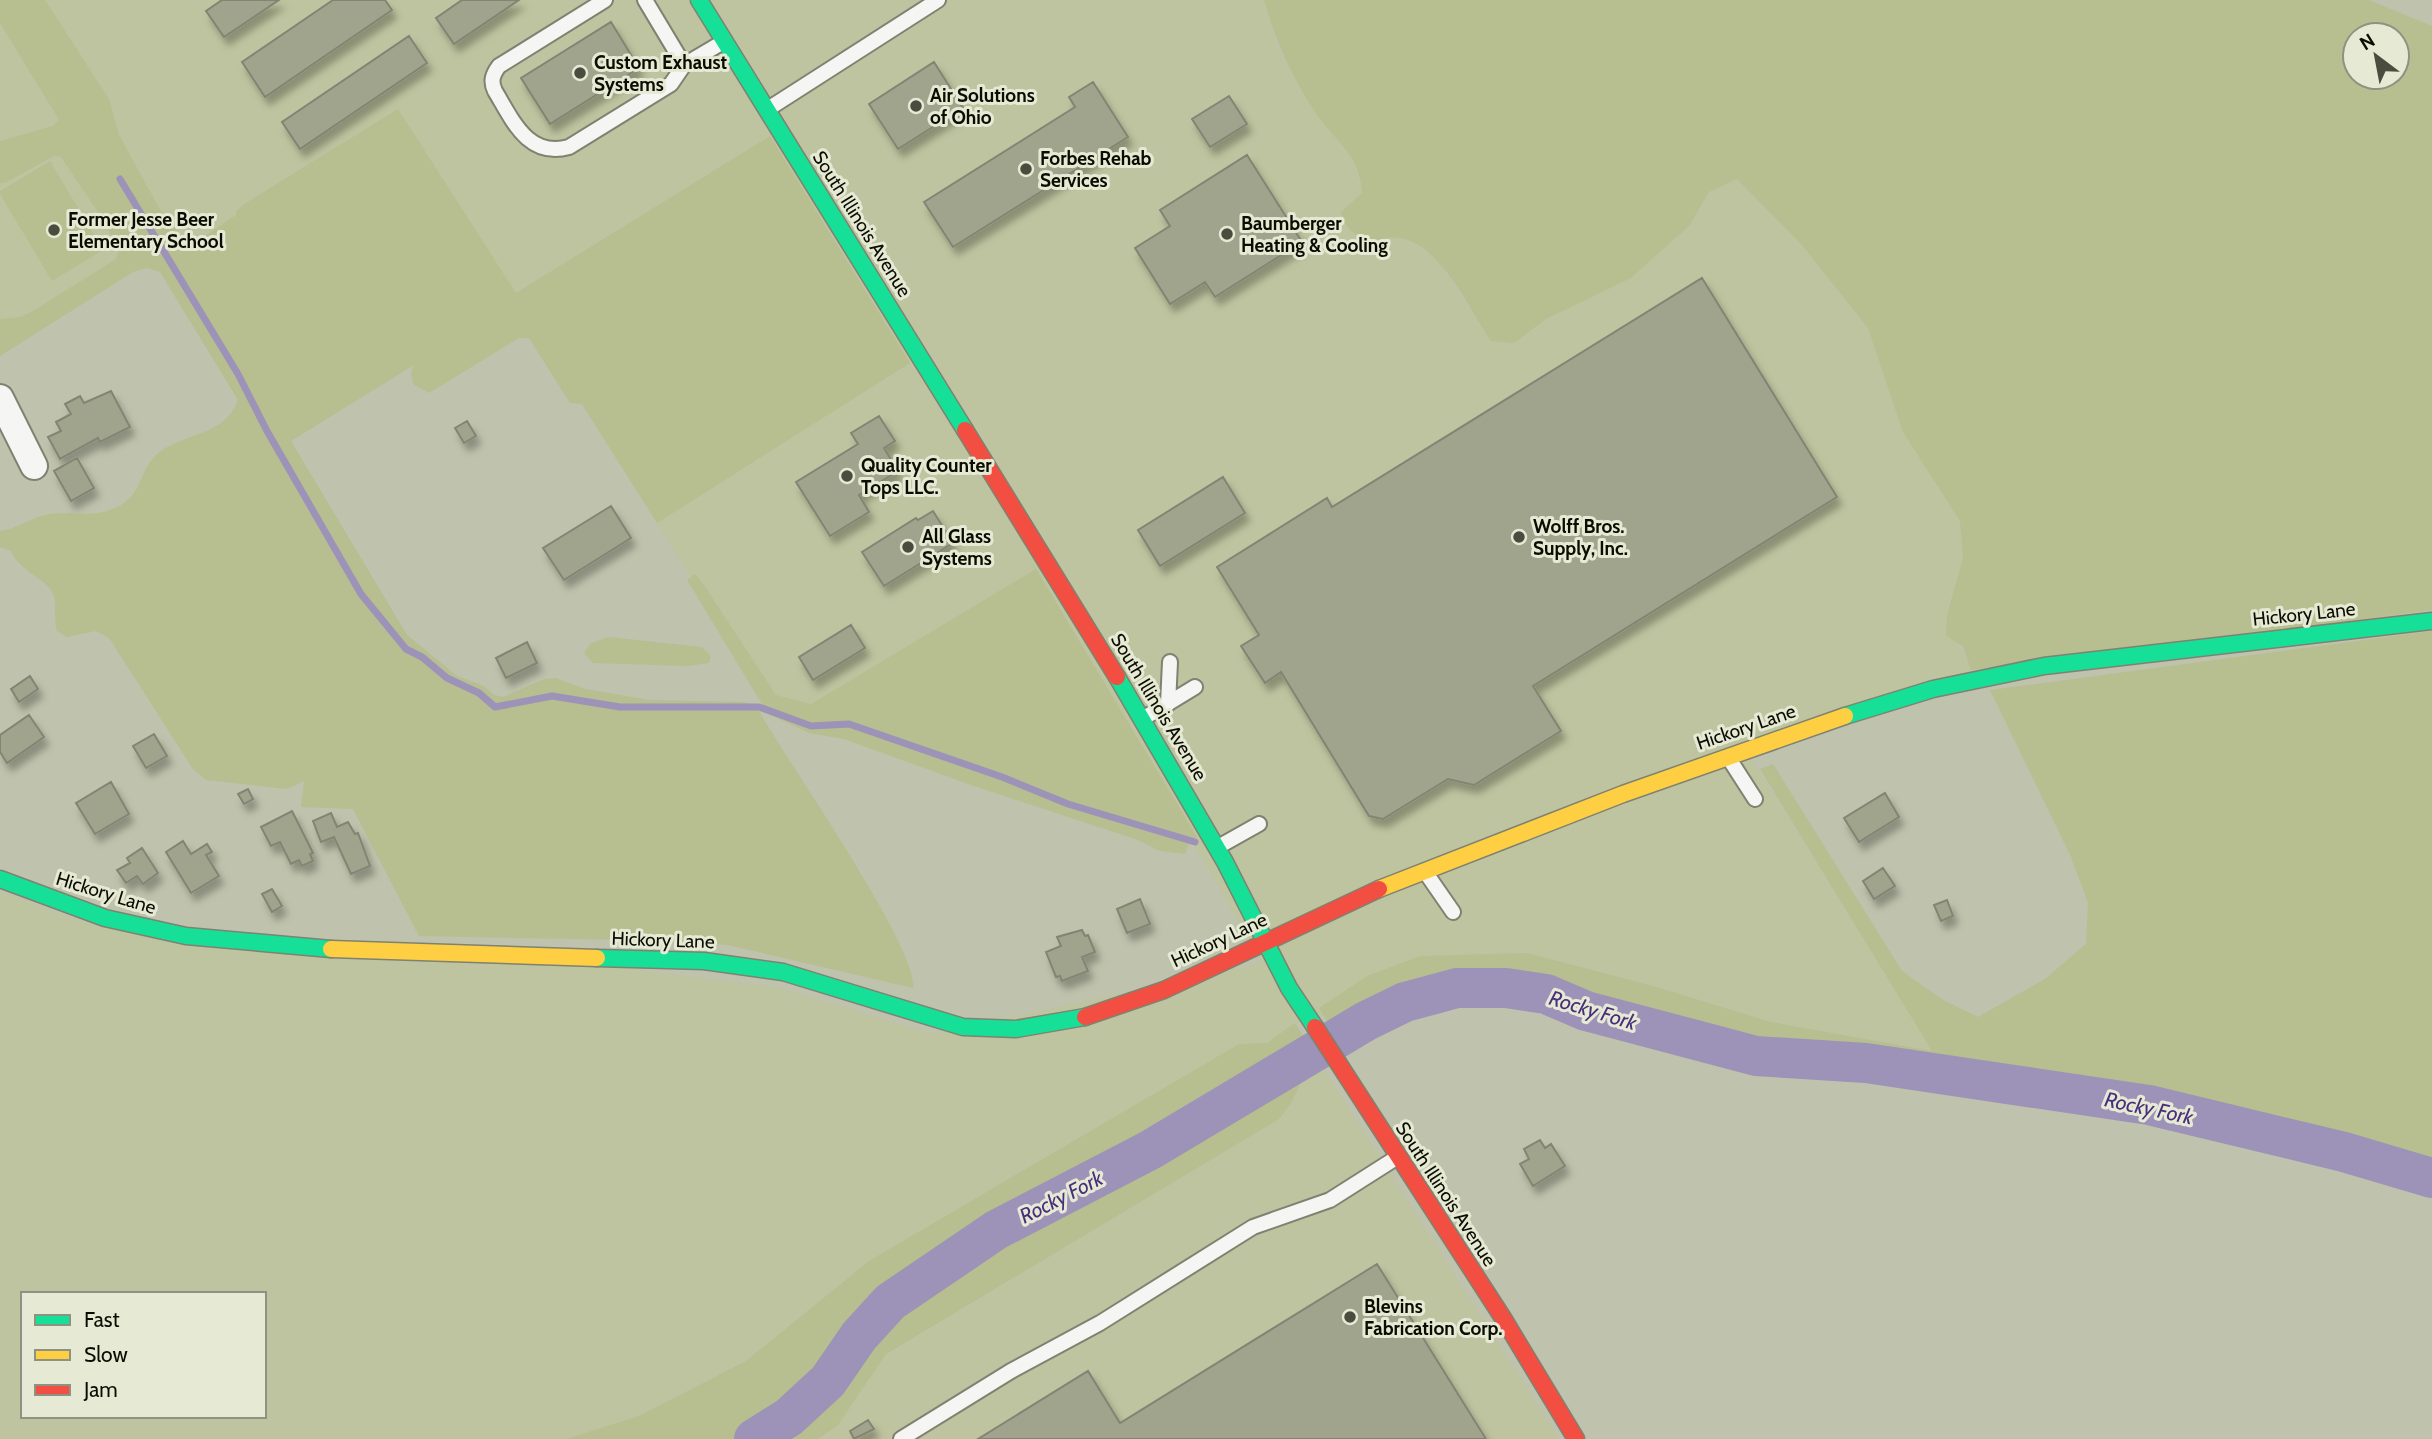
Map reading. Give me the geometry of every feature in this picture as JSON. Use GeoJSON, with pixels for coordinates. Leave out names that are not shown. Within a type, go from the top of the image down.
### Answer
{"type":"FeatureCollection","features":[{"type":"Feature","properties":{"kind":"street","name":"South Illinois Avenue"},"geometry":{"type":"LineString","coordinates":[[699,0],[1143,719],[1217,847],[1295,998],[1347,1082],[1510,1329],[1576,1439]]}},
{"type":"Feature","properties":{"kind":"street"},"geometry":{"type":"LineString","coordinates":[[0,398],[34,467]]}},
{"type":"Feature","properties":{"kind":"street","name":"Hickory Lane"},"geometry":{"type":"LineString","coordinates":[[1,879],[106,918],[186,936],[365,952],[704,961],[783,972],[944,1022],[991,1030],[1045,1028],[1098,1015],[1266,942],[1326,912],[1728,755],[1902,697],[2023,671],[2133,654],[2432,621]]}},
{"type":"Feature","properties":{"kind":"lane"},"geometry":{"type":"LineString","coordinates":[[605,0],[495,72],[492,85],[523,137],[535,145],[551,149],[569,147],[671,84],[684,65],[724,41]]}},
{"type":"Feature","properties":{"kind":"lane"},"geometry":{"type":"LineString","coordinates":[[645,0],[684,65]]}},
{"type":"Feature","properties":{"kind":"lane"},"geometry":{"type":"LineString","coordinates":[[767,110],[938,0]]}},
{"type":"Feature","properties":{"kind":"lane"},"geometry":{"type":"LineString","coordinates":[[1168,704],[1170,662]]}},
{"type":"Feature","properties":{"kind":"lane"},"geometry":{"type":"LineString","coordinates":[[1143,719],[1195,687]]}},
{"type":"Feature","properties":{"kind":"lane"},"geometry":{"type":"LineString","coordinates":[[1728,755],[1755,799]]}},
{"type":"Feature","properties":{"kind":"lane"},"geometry":{"type":"LineString","coordinates":[[1217,847],[1259,824]]}},
{"type":"Feature","properties":{"kind":"lane"},"geometry":{"type":"LineString","coordinates":[[1426,872],[1453,912]]}},
{"type":"Feature","properties":{"kind":"lane"},"geometry":{"type":"LineString","coordinates":[[901,1439],[1011,1371],[1100,1323],[1253,1227],[1330,1200],[1398,1157]]}},
{"type":"Feature","properties":{"kind":"shaded area"},"geometry":{"type":"Polygon","coordinates":[[[0,0],[45,0],[109,99],[119,135],[162,213],[190,246],[236,215],[236,211],[246,203],[398,109],[516,293],[770,136],[910,363],[657,523],[582,404],[570,403],[529,338],[519,338],[429,393],[414,385],[411,374],[414,365],[291,441],[407,635],[457,676],[484,686],[494,695],[503,697],[545,679],[556,678],[585,689],[650,700],[744,702],[756,706],[873,894],[909,966],[913,988],[728,945],[684,941],[419,936],[353,809],[301,807],[304,781],[287,789],[206,780],[193,769],[109,638],[96,631],[67,637],[57,631],[55,600],[51,590],[21,565],[11,551],[0,547],[0,531],[45,515],[98,513],[117,507],[133,494],[156,455],[178,442],[213,428],[232,412],[238,400],[160,272],[147,268],[133,272],[0,356],[0,319],[21,317],[33,311],[116,259],[119,251],[104,221],[61,157],[54,156],[5,183],[0,183],[0,141],[53,126],[59,120],[0,23],[0,0]]]}},
{"type":"Feature","properties":{"kind":"shaded area"},"geometry":{"type":"Polygon","coordinates":[[[45,0],[1264,0],[1278,48],[1317,114],[1345,147],[1361,172],[1362,193],[1341,212],[1384,237],[1397,235],[1409,239],[1437,259],[1465,302],[1514,343],[1546,319],[1585,300],[1689,226],[1709,192],[1737,179],[1802,245],[1868,328],[1941,490],[1960,521],[1963,558],[1947,615],[1971,670],[1751,758],[1933,1051],[1771,1022],[1653,986],[1528,953],[1295,1023],[1267,1043],[1239,1044],[869,1261],[746,1361],[639,1416],[566,1439],[0,1439],[0,891],[77,920],[620,968],[775,987],[933,1034],[1262,963],[1036,569],[811,704],[776,695],[770,688],[702,582],[695,574],[690,576],[657,523],[910,363],[770,136],[515,293],[398,109],[246,203],[236,211],[236,215],[190,246],[162,213],[119,135],[109,99],[45,0]]]}},
{"type":"Feature","properties":{"kind":"shaded area"},"geometry":{"type":"Polygon","coordinates":[[[1264,0],[2369,0],[2432,26],[2432,610],[1971,670],[1963,646],[1946,636],[1947,615],[1963,558],[1960,521],[1903,432],[1868,328],[1802,245],[1737,179],[1709,192],[1689,226],[1631,278],[1546,319],[1514,343],[1491,341],[1456,285],[1427,251],[1410,241],[1391,238],[1371,244],[1348,227],[1341,212],[1362,193],[1357,168],[1315,112],[1279,44],[1264,0]]]}},
{"type":"Feature","properties":{"kind":"shaded area"},"geometry":{"type":"Polygon","coordinates":[[[0,23],[59,121],[53,126],[0,141],[0,23]]]}},
{"type":"Feature","properties":{"kind":"shaded area","name":"Former Jesse Beer Elementary School"},"geometry":{"type":"Polygon","coordinates":[[[54,156],[61,157],[73,173],[104,221],[119,251],[116,259],[21,317],[0,319],[0,183],[5,183],[54,156]]]}},
{"type":"Feature","properties":{"kind":"shaded area"},"geometry":{"type":"Polygon","coordinates":[[[50,161],[103,250],[52,281],[0,194],[0,191],[50,161]]]}},
{"type":"Feature","properties":{"kind":"shaded area"},"geometry":{"type":"Polygon","coordinates":[[[1036,569],[1197,837],[1190,842],[1185,854],[1160,851],[1138,840],[971,785],[844,739],[809,733],[768,714],[687,580],[695,574],[702,582],[776,695],[811,704],[1036,569]]]}},
{"type":"Feature","properties":{"kind":"shaded area"},"geometry":{"type":"Polygon","coordinates":[[[2432,631],[2432,1178],[2344,1152],[2149,1105],[1866,1063],[1756,1056],[1586,1011],[1546,994],[1506,988],[1457,988],[1405,1002],[1338,1038],[1319,1008],[1367,976],[1420,956],[1527,953],[1653,986],[1771,1022],[1932,1051],[1760,769],[1773,764],[1902,971],[1943,1000],[1978,1017],[2045,979],[2086,944],[2088,903],[2071,857],[1990,690],[2432,631]]]}},
{"type":"Feature","properties":{"kind":"shaded area"},"geometry":{"type":"Polygon","coordinates":[[[608,637],[702,647],[711,656],[709,663],[688,666],[593,663],[584,653],[590,644],[608,637]]]}},
{"type":"Feature","properties":{"kind":"shaded area"},"geometry":{"type":"Polygon","coordinates":[[[1295,1023],[1322,1067],[1303,1078],[1291,1103],[1279,1119],[886,1354],[838,1425],[818,1439],[566,1439],[639,1416],[746,1361],[869,1261],[1239,1044],[1267,1043],[1295,1023]]]}},
{"type":"Feature","properties":{"kind":"shaded area"},"geometry":{"type":"Polygon","coordinates":[[[1322,1067],[1559,1439],[818,1439],[838,1425],[886,1354],[1279,1119],[1291,1103],[1303,1078],[1322,1067]]]}},
{"type":"Feature","properties":{"kind":"building"},"geometry":{"type":"Polygon","coordinates":[[[222,0],[279,0],[224,37],[206,11],[222,0]]]}},
{"type":"Feature","properties":{"kind":"building"},"geometry":{"type":"Polygon","coordinates":[[[333,0],[385,0],[392,10],[265,97],[242,62],[333,0]]]}},
{"type":"Feature","properties":{"kind":"building"},"geometry":{"type":"Polygon","coordinates":[[[462,0],[519,0],[454,44],[436,18],[462,0]]]}},
{"type":"Feature","properties":{"kind":"building","name":"Custom Exhaust Systems"},"geometry":{"type":"Polygon","coordinates":[[[611,22],[639,68],[550,124],[521,78],[611,22]]]}},
{"type":"Feature","properties":{"kind":"building"},"geometry":{"type":"Polygon","coordinates":[[[409,36],[427,63],[300,149],[282,122],[409,36]]]}},
{"type":"Feature","properties":{"kind":"building","name":"Air Solutions of Ohio"},"geometry":{"type":"Polygon","coordinates":[[[934,62],[963,108],[898,149],[869,104],[934,62]]]}},
{"type":"Feature","properties":{"kind":"building","name":"Forbes Rehab Services"},"geometry":{"type":"Polygon","coordinates":[[[1093,82],[1128,137],[953,247],[924,202],[1075,107],[1069,97],[1093,82]]]}},
{"type":"Feature","properties":{"kind":"building"},"geometry":{"type":"Polygon","coordinates":[[[1229,96],[1247,124],[1210,147],[1192,119],[1229,96]]]}},
{"type":"Feature","properties":{"kind":"building","name":"Baumberger Heating & Cooling"},"geometry":{"type":"Polygon","coordinates":[[[1247,155],[1302,242],[1215,297],[1205,282],[1170,304],[1135,248],[1170,226],[1160,210],[1247,155]]]}},
{"type":"Feature","properties":{"kind":"building","name":"Wolff Bros. Supply, Inc."},"geometry":{"type":"Polygon","coordinates":[[[1702,278],[1837,497],[1533,686],[1561,731],[1474,785],[1448,779],[1383,819],[1369,816],[1281,672],[1265,683],[1241,646],[1259,635],[1217,567],[1327,498],[1332,507],[1702,278]]]}},
{"type":"Feature","properties":{"kind":"building"},"geometry":{"type":"Polygon","coordinates":[[[111,391],[130,427],[100,442],[98,438],[60,459],[48,437],[61,431],[56,422],[71,414],[65,404],[80,396],[84,403],[111,391]]]}},
{"type":"Feature","properties":{"kind":"building","name":"Quality Counter Tops LLC."},"geometry":{"type":"Polygon","coordinates":[[[879,416],[895,441],[884,448],[898,471],[859,495],[869,512],[830,536],[796,482],[858,444],[851,433],[879,416]]]}},
{"type":"Feature","properties":{"kind":"building"},"geometry":{"type":"Polygon","coordinates":[[[467,421],[476,436],[464,443],[455,428],[467,421]]]}},
{"type":"Feature","properties":{"kind":"building"},"geometry":{"type":"Polygon","coordinates":[[[77,458],[94,488],[71,501],[54,471],[77,458]]]}},
{"type":"Feature","properties":{"kind":"building"},"geometry":{"type":"Polygon","coordinates":[[[1223,477],[1245,513],[1160,566],[1138,530],[1223,477]]]}},
{"type":"Feature","properties":{"kind":"building"},"geometry":{"type":"Polygon","coordinates":[[[611,506],[631,538],[564,580],[543,548],[611,506]]]}},
{"type":"Feature","properties":{"kind":"building","name":"All Glass Systems"},"geometry":{"type":"Polygon","coordinates":[[[933,511],[953,543],[884,586],[862,552],[916,518],[918,520],[933,511]]]}},
{"type":"Feature","properties":{"kind":"building"},"geometry":{"type":"Polygon","coordinates":[[[851,625],[865,648],[813,680],[799,657],[851,625]]]}},
{"type":"Feature","properties":{"kind":"building"},"geometry":{"type":"Polygon","coordinates":[[[527,642],[537,663],[506,678],[496,658],[527,642]]]}},
{"type":"Feature","properties":{"kind":"building"},"geometry":{"type":"Polygon","coordinates":[[[30,676],[38,689],[19,702],[11,689],[30,676]]]}},
{"type":"Feature","properties":{"kind":"building"},"geometry":{"type":"Polygon","coordinates":[[[29,715],[44,737],[7,763],[0,752],[0,735],[29,715]]]}},
{"type":"Feature","properties":{"kind":"building"},"geometry":{"type":"Polygon","coordinates":[[[154,734],[167,756],[146,768],[133,746],[154,734]]]}},
{"type":"Feature","properties":{"kind":"building"},"geometry":{"type":"Polygon","coordinates":[[[111,782],[129,814],[95,834],[76,803],[111,782]]]}},
{"type":"Feature","properties":{"kind":"building"},"geometry":{"type":"Polygon","coordinates":[[[248,789],[253,799],[244,804],[238,794],[248,789]]]}},
{"type":"Feature","properties":{"kind":"building"},"geometry":{"type":"Polygon","coordinates":[[[1885,793],[1899,817],[1859,842],[1844,818],[1885,793]]]}},
{"type":"Feature","properties":{"kind":"building"},"geometry":{"type":"Polygon","coordinates":[[[292,811],[313,853],[310,854],[313,861],[302,866],[299,860],[291,864],[280,842],[271,846],[261,827],[292,811]]]}},
{"type":"Feature","properties":{"kind":"building"},"geometry":{"type":"Polygon","coordinates":[[[331,813],[337,827],[348,822],[355,834],[358,833],[370,866],[351,874],[334,837],[321,842],[313,821],[331,813]]]}},
{"type":"Feature","properties":{"kind":"building"},"geometry":{"type":"Polygon","coordinates":[[[183,841],[191,854],[207,844],[212,852],[206,855],[219,876],[191,893],[166,852],[183,841]]]}},
{"type":"Feature","properties":{"kind":"building"},"geometry":{"type":"Polygon","coordinates":[[[142,848],[158,873],[143,884],[137,876],[126,883],[117,870],[130,863],[127,858],[142,848]]]}},
{"type":"Feature","properties":{"kind":"building"},"geometry":{"type":"Polygon","coordinates":[[[1883,868],[1895,886],[1874,899],[1863,881],[1883,868]]]}},
{"type":"Feature","properties":{"kind":"building"},"geometry":{"type":"Polygon","coordinates":[[[272,889],[282,906],[272,912],[262,894],[272,889]]]}},
{"type":"Feature","properties":{"kind":"building"},"geometry":{"type":"Polygon","coordinates":[[[1140,899],[1150,924],[1127,933],[1117,909],[1140,899]]]}},
{"type":"Feature","properties":{"kind":"building"},"geometry":{"type":"Polygon","coordinates":[[[1947,900],[1953,916],[1941,921],[1934,905],[1947,900]]]}},
{"type":"Feature","properties":{"kind":"building"},"geometry":{"type":"Polygon","coordinates":[[[1082,930],[1085,936],[1088,935],[1095,952],[1082,957],[1088,971],[1062,981],[1060,976],[1056,977],[1046,952],[1061,946],[1057,937],[1082,930]]]}},
{"type":"Feature","properties":{"kind":"building"},"geometry":{"type":"Polygon","coordinates":[[[1540,1140],[1545,1148],[1551,1144],[1565,1166],[1533,1186],[1520,1164],[1529,1159],[1524,1149],[1540,1140]]]}},
{"type":"Feature","properties":{"kind":"building","name":"Blevins Fabrication Corp."},"geometry":{"type":"Polygon","coordinates":[[[1377,1264],[1486,1439],[978,1439],[1088,1371],[1120,1423],[1377,1264]]]}},
{"type":"Feature","properties":{"kind":"building"},"geometry":{"type":"Polygon","coordinates":[[[868,1420],[874,1429],[854,1439],[850,1431],[868,1420]]]}},
{"type":"Feature","properties":{"kind":"waterway"},"geometry":{"type":"LineString","coordinates":[[120,179],[238,374],[267,431],[361,594],[406,649],[422,657],[447,678],[479,693],[495,707],[552,696],[620,707],[757,707]]}},
{"type":"Feature","properties":{"kind":"waterway"},"geometry":{"type":"LineString","coordinates":[[759,707],[811,726],[849,724],[1002,777],[1068,804],[1195,842]]}},
{"type":"Feature","properties":{"kind":"waterway","name":"Rocky Fork"},"geometry":{"type":"LineString","coordinates":[[754,1439],[789,1417],[828,1381],[859,1336],[890,1302],[996,1230],[1150,1150],[1366,1021],[1405,1002],[1457,988],[1506,988],[1546,994],[1586,1011],[1756,1056],[1866,1063],[2149,1105],[2344,1152],[2432,1178]]}},
{"type":"Feature","properties":{"kind":"traffic: fast"},"geometry":{"type":"LineString","coordinates":[[699,0],[965,430]]}},
{"type":"Feature","properties":{"kind":"traffic: fast"},"geometry":{"type":"LineString","coordinates":[[1845,716],[1933,689],[2044,666],[2432,621]]}},
{"type":"Feature","properties":{"kind":"traffic: fast"},"geometry":{"type":"LineString","coordinates":[[1117,677],[1225,862],[1289,988],[1315,1027]]}},
{"type":"Feature","properties":{"kind":"traffic: fast"},"geometry":{"type":"LineString","coordinates":[[0,879],[105,918],[186,936],[331,949]]}},
{"type":"Feature","properties":{"kind":"traffic: fast"},"geometry":{"type":"LineString","coordinates":[[597,958],[704,961],[783,972],[963,1027],[1016,1029],[1085,1017]]}},
{"type":"Feature","properties":{"kind":"traffic: slow"},"geometry":{"type":"LineString","coordinates":[[1379,889],[1623,794],[1845,716]]}},
{"type":"Feature","properties":{"kind":"traffic: slow"},"geometry":{"type":"LineString","coordinates":[[331,949],[597,958]]}},
{"type":"Feature","properties":{"kind":"traffic: jam"},"geometry":{"type":"LineString","coordinates":[[965,430],[1117,677]]}},
{"type":"Feature","properties":{"kind":"traffic: jam"},"geometry":{"type":"LineString","coordinates":[[1085,1017],[1164,990],[1379,889]]}},
{"type":"Feature","properties":{"kind":"traffic: jam"},"geometry":{"type":"LineString","coordinates":[[1315,1027],[1503,1318],[1576,1439]]}},
{"type":"Feature","properties":{"kind":"place","name":"Custom Exhaust Systems"},"geometry":{"type":"Point","coordinates":[580,73]}},
{"type":"Feature","properties":{"kind":"place","name":"Air Solutions of Ohio"},"geometry":{"type":"Point","coordinates":[916,106]}},
{"type":"Feature","properties":{"kind":"place","name":"Forbes Rehab Services"},"geometry":{"type":"Point","coordinates":[1026,169]}},
{"type":"Feature","properties":{"kind":"place","name":"Former Jesse Beer Elementary School"},"geometry":{"type":"Point","coordinates":[54,230]}},
{"type":"Feature","properties":{"kind":"place","name":"Baumberger Heating & Cooling"},"geometry":{"type":"Point","coordinates":[1227,234]}},
{"type":"Feature","properties":{"kind":"place","name":"Quality Counter Tops LLC."},"geometry":{"type":"Point","coordinates":[847,476]}},
{"type":"Feature","properties":{"kind":"place","name":"Wolff Bros. Supply, Inc."},"geometry":{"type":"Point","coordinates":[1519,537]}},
{"type":"Feature","properties":{"kind":"place","name":"All Glass Systems"},"geometry":{"type":"Point","coordinates":[908,547]}},
{"type":"Feature","properties":{"kind":"place","name":"Blevins Fabrication Corp."},"geometry":{"type":"Point","coordinates":[1350,1317]}}]}
